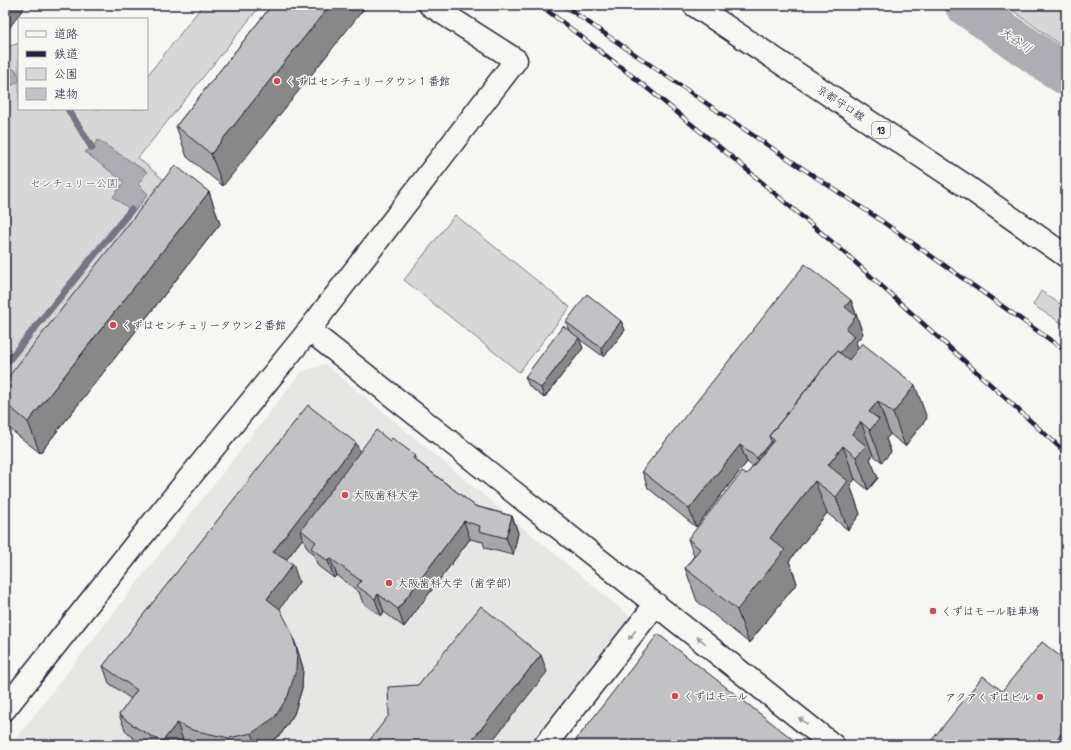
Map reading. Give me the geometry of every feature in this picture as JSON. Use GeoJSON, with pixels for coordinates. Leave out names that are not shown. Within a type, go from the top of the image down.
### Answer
{"type":"FeatureCollection","features":[{"type":"Feature","properties":{"kind":"street"},"geometry":{"type":"LineString","coordinates":[[5,709],[309,330],[516,60],[430,5]]}},
{"type":"Feature","properties":{"kind":"street","name":"京都守口線"},"geometry":{"type":"LineString","coordinates":[[694,5],[966,186],[1066,256]]}},
{"type":"Feature","properties":{"kind":"street"},"geometry":{"type":"LineString","coordinates":[[309,330],[833,745]]}},
{"type":"Feature","properties":{"kind":"street"},"geometry":{"type":"LineString","coordinates":[[546,745],[656,604]]}},
{"type":"Feature","properties":{"kind":"shaded area"},"geometry":{"type":"Polygon","coordinates":[[[5,66],[16,70],[18,74],[18,82],[5,90],[5,66]]]}},
{"type":"Feature","properties":{"kind":"shaded area"},"geometry":{"type":"Polygon","coordinates":[[[98,140],[147,172],[138,184],[148,194],[135,211],[131,210],[113,197],[124,182],[85,152],[92,148],[98,140]]]}},
{"type":"Feature","properties":{"kind":"shaded area","name":"大阪歯科大学"},"geometry":{"type":"Polygon","coordinates":[[[325,364],[631,617],[527,745],[11,745],[301,372],[325,364]]]}},
{"type":"Feature","properties":{"kind":"green space","name":"センチュリー公園"},"geometry":{"type":"Polygon","coordinates":[[[203,5],[261,5],[138,158],[164,180],[5,385],[5,48],[18,43],[18,110],[148,110],[148,75],[203,5]]]}},
{"type":"Feature","properties":{"kind":"green space"},"geometry":{"type":"Polygon","coordinates":[[[1005,5],[1066,5],[1066,49],[1005,5]]]}},
{"type":"Feature","properties":{"kind":"green space"},"geometry":{"type":"Polygon","coordinates":[[[455,215],[570,307],[519,372],[404,280],[455,215]]]}},
{"type":"Feature","properties":{"kind":"green space"},"geometry":{"type":"Polygon","coordinates":[[[1041,291],[1066,308],[1066,326],[1033,305],[1041,291]]]}},
{"type":"Feature","properties":{"kind":"building"},"geometry":{"type":"Polygon","coordinates":[[[272,5],[330,5],[211,154],[176,126],[272,5]]]}},
{"type":"Feature","properties":{"kind":"building"},"geometry":{"type":"Polygon","coordinates":[[[175,165],[209,192],[28,422],[5,403],[5,381],[175,165]]]}},
{"type":"Feature","properties":{"kind":"building"},"geometry":{"type":"Polygon","coordinates":[[[805,264],[851,300],[845,307],[856,316],[846,329],[854,336],[840,353],[837,351],[769,436],[771,441],[757,458],[740,445],[689,509],[642,471],[805,264]]]}},
{"type":"Feature","properties":{"kind":"building"},"geometry":{"type":"Polygon","coordinates":[[[587,294],[621,321],[601,348],[566,322],[587,294]]]}},
{"type":"Feature","properties":{"kind":"building"},"geometry":{"type":"Polygon","coordinates":[[[563,326],[579,338],[541,388],[525,377],[563,326]]]}},
{"type":"Feature","properties":{"kind":"building"},"geometry":{"type":"Polygon","coordinates":[[[862,343],[915,385],[893,413],[878,401],[869,412],[879,419],[870,430],[861,422],[852,434],[866,446],[856,457],[843,446],[828,465],[848,481],[836,497],[815,481],[770,538],[785,550],[737,610],[685,568],[700,549],[688,539],[742,472],[746,475],[774,440],[769,436],[837,351],[849,360],[862,343]]]}},
{"type":"Feature","properties":{"kind":"building"},"geometry":{"type":"Polygon","coordinates":[[[308,405],[356,443],[273,552],[293,564],[267,599],[280,609],[291,631],[297,651],[296,670],[288,696],[275,717],[252,733],[229,738],[192,730],[177,723],[162,742],[137,728],[119,715],[137,690],[103,666],[308,405]]]}},
{"type":"Feature","properties":{"kind":"building"},"geometry":{"type":"Polygon","coordinates":[[[376,430],[390,441],[392,438],[415,455],[413,458],[475,506],[512,516],[506,538],[479,531],[480,526],[464,521],[398,609],[378,594],[375,599],[357,586],[361,581],[330,558],[328,561],[311,548],[316,542],[301,530],[376,430]]]}},
{"type":"Feature","properties":{"kind":"building"},"geometry":{"type":"Polygon","coordinates":[[[481,606],[541,655],[468,745],[366,745],[389,715],[388,687],[418,685],[481,606]]]}},
{"type":"Feature","properties":{"kind":"building","name":"くずはモール"},"geometry":{"type":"Polygon","coordinates":[[[658,634],[800,745],[572,745],[658,634]]]}},
{"type":"Feature","properties":{"kind":"building","name":"アクアくずはビル"},"geometry":{"type":"Polygon","coordinates":[[[1042,642],[1066,661],[1066,728],[1052,745],[928,745],[983,676],[1002,691],[1042,642]]]}},
{"type":"Feature","properties":{"kind":"waterway","name":"大谷川"},"geometry":{"type":"LineString","coordinates":[[965,5],[1066,75]]}},
{"type":"Feature","properties":{"kind":"waterway"},"geometry":{"type":"LineString","coordinates":[[69,110],[92,148]]}},
{"type":"Feature","properties":{"kind":"waterway"},"geometry":{"type":"LineString","coordinates":[[8,361],[131,210]]}},
{"type":"Feature","properties":{"kind":"railway"},"geometry":{"type":"LineString","coordinates":[[540,5],[631,75],[739,163],[845,253],[1066,453]]}},
{"type":"Feature","properties":{"kind":"railway"},"geometry":{"type":"LineString","coordinates":[[563,5],[757,138],[873,215],[1066,351]]}},
{"type":"Feature","properties":{"kind":"place","name":"くずはセンチュリータウン１番館"},"geometry":{"type":"Point","coordinates":[277,81]}},
{"type":"Feature","properties":{"kind":"place","name":"くずはセンチュリータウン２番館"},"geometry":{"type":"Point","coordinates":[113,325]}},
{"type":"Feature","properties":{"kind":"place","name":"大阪歯科大学"},"geometry":{"type":"Point","coordinates":[345,495]}},
{"type":"Feature","properties":{"kind":"place","name":"大阪歯科大学（歯学部）"},"geometry":{"type":"Point","coordinates":[389,583]}},
{"type":"Feature","properties":{"kind":"place","name":"くずはモール駐車場"},"geometry":{"type":"Point","coordinates":[933,611]}},
{"type":"Feature","properties":{"kind":"place","name":"くずはモール"},"geometry":{"type":"Point","coordinates":[675,696]}},
{"type":"Feature","properties":{"kind":"place","name":"アクアくずはビル"},"geometry":{"type":"Point","coordinates":[1040,697]}}]}
